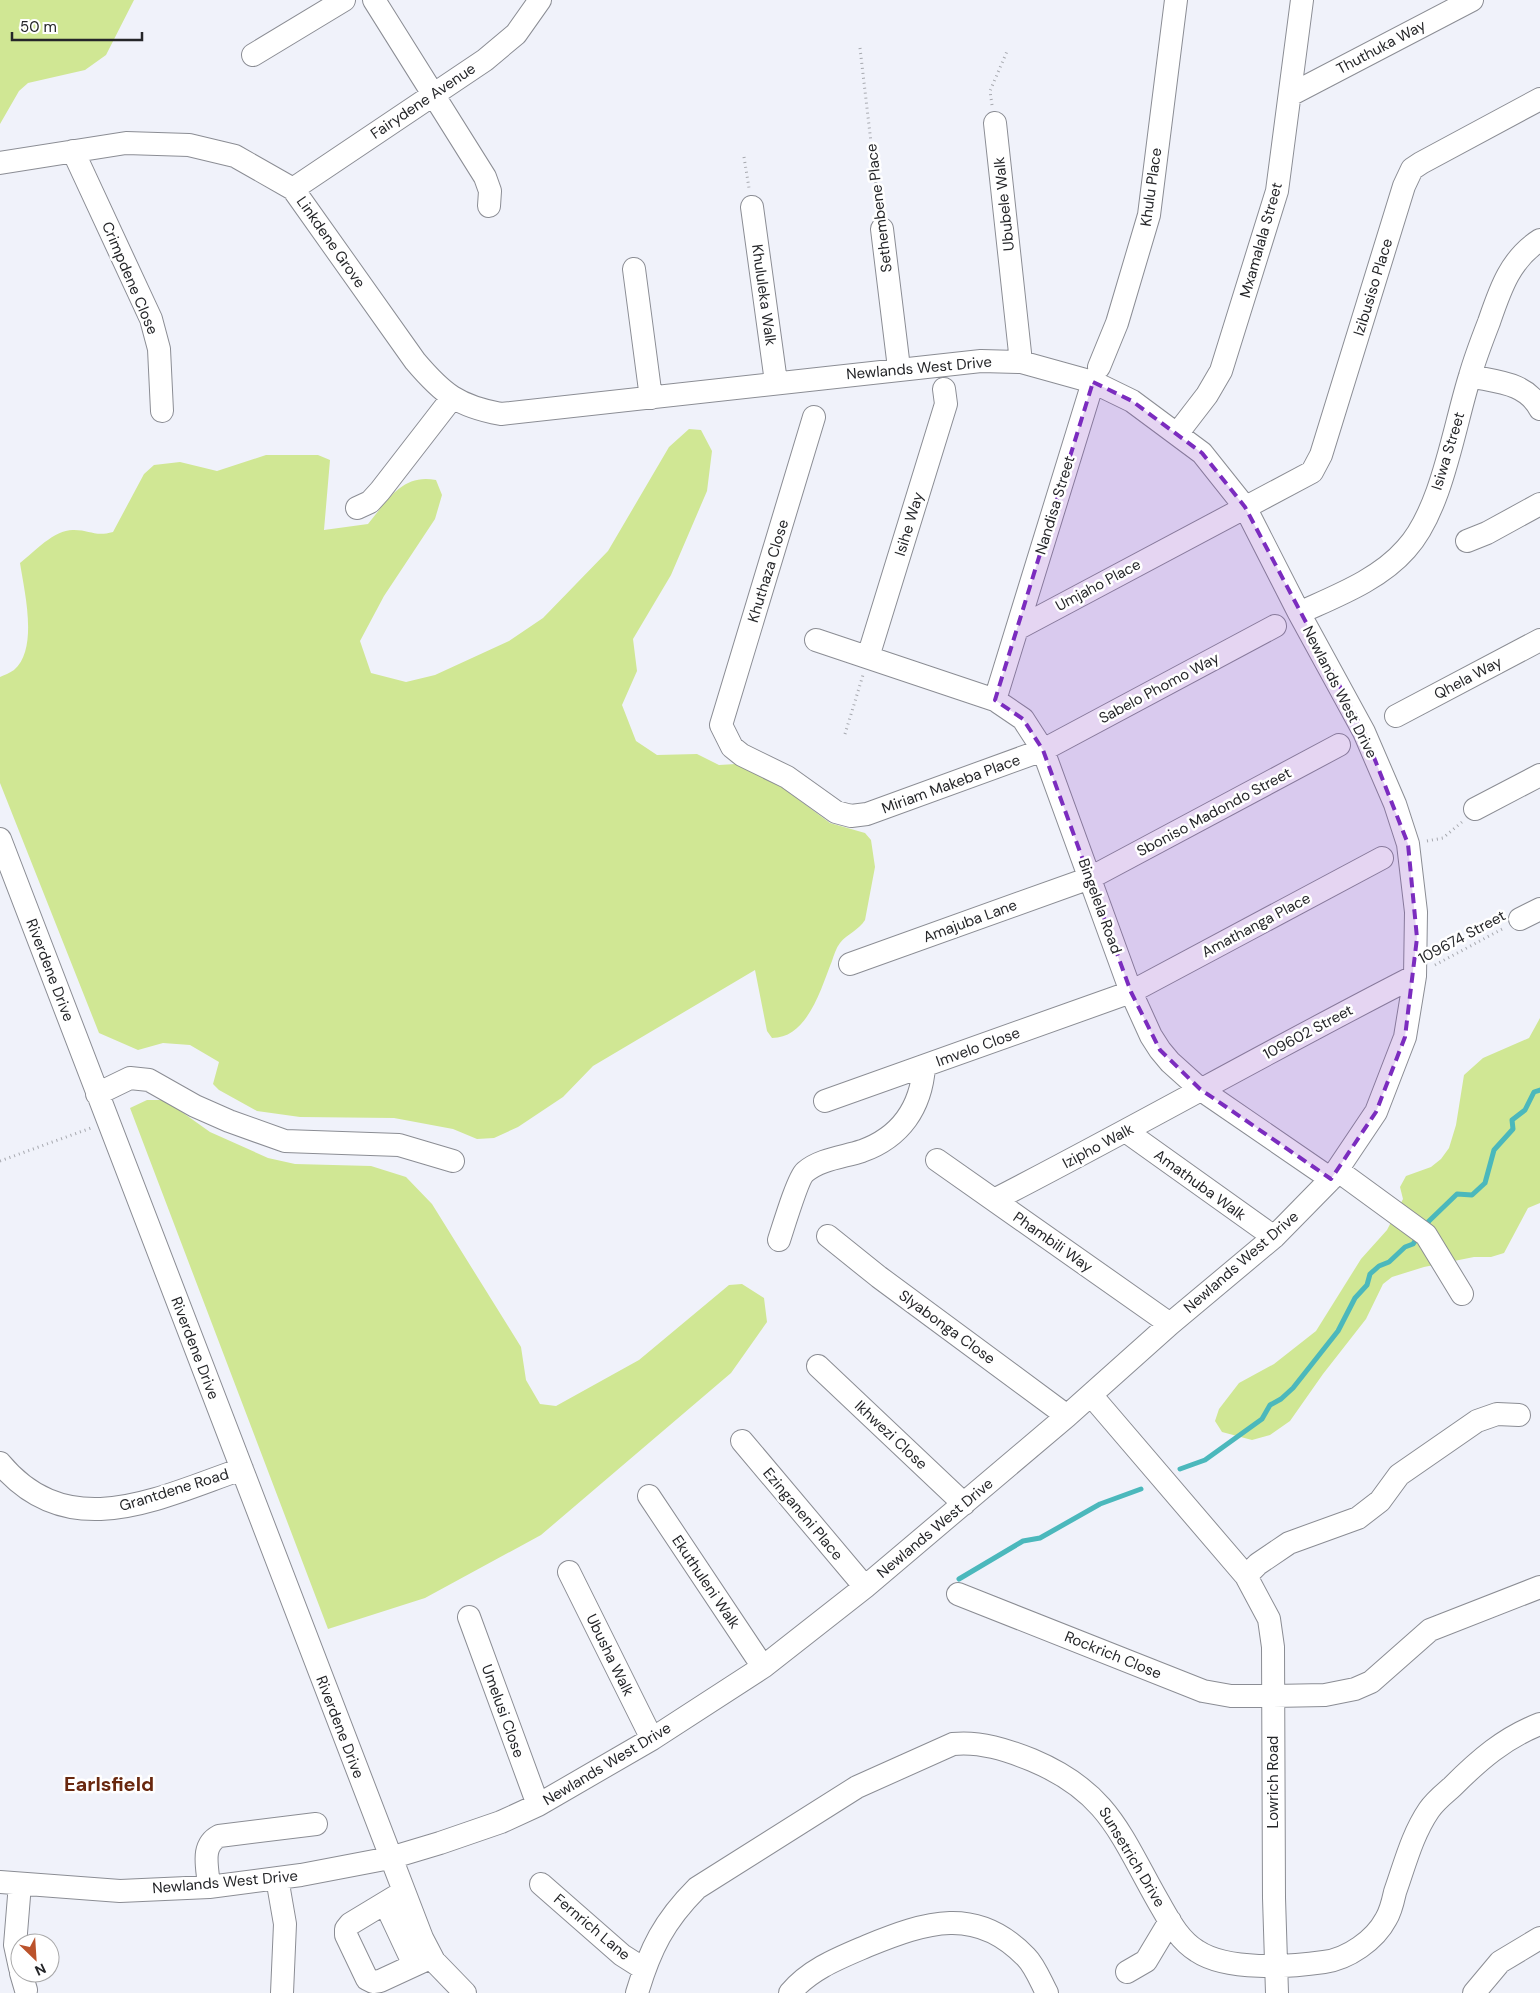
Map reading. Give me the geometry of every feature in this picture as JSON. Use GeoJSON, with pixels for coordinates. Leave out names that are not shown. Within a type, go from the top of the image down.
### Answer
{"type":"FeatureCollection","features":[{"type":"Feature","properties":{"kind":"street"},"geometry":{"type":"LineString","coordinates":[[253,54],[344,0]]}},
{"type":"Feature","properties":{"kind":"street"},"geometry":{"type":"LineString","coordinates":[[374,0],[485,177],[490,191],[489,206]]}},
{"type":"Feature","properties":{"kind":"street","name":"Fairydene Avenue"},"geometry":{"type":"LineString","coordinates":[[293,189],[485,60],[516,34],[540,0]]}},
{"type":"Feature","properties":{"kind":"street","name":"Khulu Place"},"geometry":{"type":"LineString","coordinates":[[1096,375],[1118,323],[1149,215],[1176,0]]}},
{"type":"Feature","properties":{"kind":"street","name":"Mxamalala Street"},"geometry":{"type":"LineString","coordinates":[[1178,434],[1207,396],[1221,371],[1277,191],[1302,0]]}},
{"type":"Feature","properties":{"kind":"street","name":"Thuthuka Way"},"geometry":{"type":"LineString","coordinates":[[1290,95],[1472,0]]}},
{"type":"Feature","properties":{"kind":"street","name":"Izibusiso Place"},"geometry":{"type":"LineString","coordinates":[[1245,507],[1304,478],[1316,466],[1404,186],[1412,169],[1540,99]]}},
{"type":"Feature","properties":{"kind":"street","name":"Ububele Walk"},"geometry":{"type":"LineString","coordinates":[[994,123],[1021,362]]}},
{"type":"Feature","properties":{"kind":"street","name":"Linkdene Grove"},"geometry":{"type":"LineString","coordinates":[[0,163],[126,143],[189,145],[235,156],[293,189],[415,361],[432,380],[452,398],[482,410],[501,414]]}},
{"type":"Feature","properties":{"kind":"street","name":"Crimpdene Close"},"geometry":{"type":"LineString","coordinates":[[73,152],[151,319],[159,349],[162,412]]}},
{"type":"Feature","properties":{"kind":"street","name":"Khululeka Walk"},"geometry":{"type":"LineString","coordinates":[[752,207],[776,382]]}},
{"type":"Feature","properties":{"kind":"street","name":"Sethembene Place"},"geometry":{"type":"LineString","coordinates":[[882,229],[899,368]]}},
{"type":"Feature","properties":{"kind":"street","name":"Isiwa Street"},"geometry":{"type":"LineString","coordinates":[[1299,613],[1344,592],[1384,569],[1407,549],[1415,538],[1424,524],[1439,483],[1470,376],[1506,276],[1523,254],[1540,240]]}},
{"type":"Feature","properties":{"kind":"street"},"geometry":{"type":"LineString","coordinates":[[634,269],[651,398]]}},
{"type":"Feature","properties":{"kind":"street","name":"Newlands West Drive"},"geometry":{"type":"LineString","coordinates":[[10,1883],[120,1891],[209,1886],[277,1878],[390,1858],[492,1825],[538,1805],[652,1739],[763,1667],[865,1588],[1067,1416],[1170,1324],[1274,1237],[1334,1175],[1376,1112],[1405,1037],[1415,976],[1416,912],[1408,844],[1395,804],[1364,732],[1299,613],[1245,507],[1202,453],[1096,375],[1021,362],[981,361],[899,368],[501,414]]}},
{"type":"Feature","properties":{"kind":"street","name":"Nandisa Street"},"geometry":{"type":"LineString","coordinates":[[1017,628],[1096,375]]}},
{"type":"Feature","properties":{"kind":"street"},"geometry":{"type":"LineString","coordinates":[[1470,376],[1513,385],[1530,395],[1540,410]]}},
{"type":"Feature","properties":{"kind":"street","name":"Isihe Way"},"geometry":{"type":"LineString","coordinates":[[868,657],[946,404],[944,389]]}},
{"type":"Feature","properties":{"kind":"street"},"geometry":{"type":"LineString","coordinates":[[357,508],[370,502],[380,491],[452,398]]}},
{"type":"Feature","properties":{"kind":"street","name":"Khuthaza Close"},"geometry":{"type":"LineString","coordinates":[[814,417],[721,725],[732,747],[742,755],[787,777],[836,812],[859,816]]}},
{"type":"Feature","properties":{"kind":"street"},"geometry":{"type":"LineString","coordinates":[[1467,541],[1487,533],[1540,504]]}},
{"type":"Feature","properties":{"kind":"street","name":"Umjaho Place"},"geometry":{"type":"LineString","coordinates":[[1017,628],[1245,507]]}},
{"type":"Feature","properties":{"kind":"street","name":"Sabelo Phomo Way"},"geometry":{"type":"LineString","coordinates":[[1043,750],[1275,626]]}},
{"type":"Feature","properties":{"kind":"street"},"geometry":{"type":"LineString","coordinates":[[995,700],[1017,628]]}},
{"type":"Feature","properties":{"kind":"street","name":"Bingelela Road"},"geometry":{"type":"LineString","coordinates":[[816,640],[995,700],[1023,719],[1043,750],[1131,992],[1151,1036],[1160,1050],[1170,1062],[1200,1089],[1426,1235],[1462,1294]]}},
{"type":"Feature","properties":{"kind":"street","name":"Qhela Way"},"geometry":{"type":"LineString","coordinates":[[1396,716],[1540,640]]}},
{"type":"Feature","properties":{"kind":"street","name":"Sboniso Madondo Street"},"geometry":{"type":"LineString","coordinates":[[1090,878],[1339,745]]}},
{"type":"Feature","properties":{"kind":"street","name":"Miriam Makeba Place"},"geometry":{"type":"LineString","coordinates":[[859,816],[1043,750]]}},
{"type":"Feature","properties":{"kind":"street"},"geometry":{"type":"LineString","coordinates":[[1474,809],[1540,775]]}},
{"type":"Feature","properties":{"kind":"street","name":"Riverdene Drive"},"geometry":{"type":"LineString","coordinates":[[0,839],[390,1858],[394,1898],[423,1961],[465,1993]]}},
{"type":"Feature","properties":{"kind":"street","name":"Amathanga Place"},"geometry":{"type":"LineString","coordinates":[[1131,992],[1382,858]]}},
{"type":"Feature","properties":{"kind":"street","name":"Amajuba Lane"},"geometry":{"type":"LineString","coordinates":[[850,964],[1090,878]]}},
{"type":"Feature","properties":{"kind":"street"},"geometry":{"type":"LineString","coordinates":[[1520,919],[1540,909]]}},
{"type":"Feature","properties":{"kind":"street","name":"109602 Street"},"geometry":{"type":"LineString","coordinates":[[1200,1089],[1415,976]]}},
{"type":"Feature","properties":{"kind":"street","name":"Imvelo Close"},"geometry":{"type":"LineString","coordinates":[[825,1101],[1131,992]]}},
{"type":"Feature","properties":{"kind":"street"},"geometry":{"type":"LineString","coordinates":[[779,1240],[804,1173],[819,1164],[863,1150],[878,1143],[902,1124],[916,1106],[923,1085],[924,1067]]}},
{"type":"Feature","properties":{"kind":"street"},"geometry":{"type":"LineString","coordinates":[[97,1094],[130,1078],[149,1080],[195,1106],[229,1121],[286,1141],[399,1145],[453,1161]]}},
{"type":"Feature","properties":{"kind":"street","name":"Izipho Walk"},"geometry":{"type":"LineString","coordinates":[[994,1200],[1127,1132],[1200,1089]]}},
{"type":"Feature","properties":{"kind":"street","name":"Amathuba Walk"},"geometry":{"type":"LineString","coordinates":[[1127,1132],[1274,1237]]}},
{"type":"Feature","properties":{"kind":"street","name":"Phambili Way"},"geometry":{"type":"LineString","coordinates":[[937,1160],[1170,1324]]}},
{"type":"Feature","properties":{"kind":"street","name":"Slyabonga Close"},"geometry":{"type":"LineString","coordinates":[[828,1236],[879,1277],[1067,1416]]}},
{"type":"Feature","properties":{"kind":"street","name":"Ikhwezi Close"},"geometry":{"type":"LineString","coordinates":[[818,1366],[964,1504]]}},
{"type":"Feature","properties":{"kind":"street","name":"Lowrich Road"},"geometry":{"type":"LineString","coordinates":[[1091,1395],[1246,1576],[1269,1619],[1273,1647],[1274,1898],[1277,1993]]}},
{"type":"Feature","properties":{"kind":"street"},"geometry":{"type":"LineString","coordinates":[[1246,1576],[1258,1564],[1289,1543],[1358,1518],[1380,1501],[1399,1475],[1477,1421],[1497,1414],[1519,1415]]}},
{"type":"Feature","properties":{"kind":"street","name":"Ezinganeni Place"},"geometry":{"type":"LineString","coordinates":[[742,1441],[865,1588]]}},
{"type":"Feature","properties":{"kind":"street","name":"Grantdene Road"},"geometry":{"type":"LineString","coordinates":[[0,1463],[30,1490],[44,1499],[89,1510],[122,1508],[242,1469]]}},
{"type":"Feature","properties":{"kind":"street","name":"Ekuthuleni Walk"},"geometry":{"type":"LineString","coordinates":[[649,1496],[763,1667]]}},
{"type":"Feature","properties":{"kind":"street","name":"Ubusha Walk"},"geometry":{"type":"LineString","coordinates":[[569,1572],[652,1739]]}},
{"type":"Feature","properties":{"kind":"street","name":"Rockrich Close"},"geometry":{"type":"LineString","coordinates":[[958,1594],[1203,1690],[1231,1696],[1273,1696],[1325,1694],[1355,1689],[1371,1682],[1430,1630],[1540,1587]]}},
{"type":"Feature","properties":{"kind":"street","name":"Umelusi Close"},"geometry":{"type":"LineString","coordinates":[[469,1617],[538,1805]]}},
{"type":"Feature","properties":{"kind":"street","name":"Sunsetrich Drive"},"geometry":{"type":"LineString","coordinates":[[637,1993],[644,1969],[657,1938],[675,1911],[697,1888],[857,1787],[953,1744],[960,1743],[981,1744],[1023,1756],[1059,1772],[1092,1795],[1109,1814],[1179,1938],[1198,1953],[1228,1963],[1277,1965],[1327,1962],[1354,1950],[1373,1936],[1386,1919],[1414,1835],[1430,1808],[1485,1754],[1521,1731],[1540,1724]]}},
{"type":"Feature","properties":{"kind":"street"},"geometry":{"type":"LineString","coordinates":[[209,1886],[206,1849],[210,1840],[219,1836],[316,1824]]}},
{"type":"Feature","properties":{"kind":"street"},"geometry":{"type":"LineString","coordinates":[[277,1878],[286,1924],[282,1993]]}},
{"type":"Feature","properties":{"kind":"street"},"geometry":{"type":"LineString","coordinates":[[10,1883],[14,1933]]}},
{"type":"Feature","properties":{"kind":"street","name":"Fernrich Lane"},"geometry":{"type":"LineString","coordinates":[[541,1884],[622,1955],[644,1969]]}},
{"type":"Feature","properties":{"kind":"street"},"geometry":{"type":"LineString","coordinates":[[394,1898],[350,1924],[346,1929],[346,1935],[367,1979],[373,1982],[380,1981],[423,1961]]}},
{"type":"Feature","properties":{"kind":"street"},"geometry":{"type":"LineString","coordinates":[[1127,1972],[1146,1962],[1170,1921]]}},
{"type":"Feature","properties":{"kind":"street"},"geometry":{"type":"LineString","coordinates":[[790,1993],[829,1962],[893,1936],[939,1922],[972,1924],[1001,1936],[1027,1958],[1043,1991]]}},
{"type":"Feature","properties":{"kind":"street"},"geometry":{"type":"LineString","coordinates":[[1474,1993],[1500,1962],[1540,1938]]}},
{"type":"Feature","properties":{"kind":"path","name":"Sethembene Place"},"geometry":{"type":"LineString","coordinates":[[860,48],[882,229]]}},
{"type":"Feature","properties":{"kind":"path"},"geometry":{"type":"LineString","coordinates":[[994,123],[990,91],[1008,49]]}},
{"type":"Feature","properties":{"kind":"path"},"geometry":{"type":"LineString","coordinates":[[744,157],[752,207]]}},
{"type":"Feature","properties":{"kind":"path"},"geometry":{"type":"LineString","coordinates":[[845,734],[868,657]]}},
{"type":"Feature","properties":{"kind":"path"},"geometry":{"type":"LineString","coordinates":[[1408,844],[1442,838],[1474,809]]}},
{"type":"Feature","properties":{"kind":"path","name":"109674 Street"},"geometry":{"type":"LineString","coordinates":[[1415,976],[1520,919]]}},
{"type":"Feature","properties":{"kind":"path"},"geometry":{"type":"LineString","coordinates":[[0,1161],[108,1121]]}},
{"type":"Feature","properties":{"kind":"highlighted area"},"geometry":{"type":"Polygon","coordinates":[[[1093,382],[1132,401],[1202,453],[1245,507],[1364,732],[1408,844],[1417,938],[1405,1037],[1376,1112],[1331,1179],[1200,1089],[1160,1050],[1131,992],[1043,750],[1023,719],[995,700],[1093,382]]]}},
{"type":"Feature","properties":{"kind":"green space"},"geometry":{"type":"Polygon","coordinates":[[[0,0],[134,0],[106,55],[85,70],[28,83],[19,91],[0,124],[0,0]]]}},
{"type":"Feature","properties":{"kind":"green space"},"geometry":{"type":"Polygon","coordinates":[[[689,429],[701,430],[712,451],[707,491],[671,575],[633,639],[637,671],[622,705],[636,741],[657,755],[697,754],[719,765],[736,764],[771,779],[830,823],[865,833],[871,840],[875,867],[865,920],[860,927],[846,937],[839,945],[818,997],[804,1021],[795,1030],[784,1036],[772,1038],[767,1031],[755,970],[593,1066],[563,1097],[518,1127],[494,1138],[477,1139],[453,1129],[394,1118],[300,1117],[257,1111],[219,1090],[213,1084],[219,1062],[190,1045],[163,1043],[138,1050],[99,1033],[0,783],[0,677],[14,670],[22,660],[28,634],[28,619],[20,563],[60,533],[74,530],[97,534],[113,532],[144,474],[154,465],[180,462],[217,471],[266,455],[318,455],[330,460],[324,530],[368,524],[389,498],[405,485],[424,479],[436,480],[442,495],[435,519],[384,596],[360,641],[371,673],[406,682],[435,675],[509,641],[543,618],[608,551],[669,447],[689,429]]]}},
{"type":"Feature","properties":{"kind":"green space"},"geometry":{"type":"Polygon","coordinates":[[[1540,1018],[1540,1203],[1528,1208],[1504,1253],[1491,1257],[1474,1257],[1424,1267],[1392,1277],[1383,1284],[1366,1319],[1323,1374],[1290,1421],[1270,1435],[1252,1440],[1222,1432],[1215,1421],[1219,1409],[1239,1383],[1274,1364],[1316,1331],[1361,1259],[1387,1230],[1403,1199],[1400,1187],[1406,1176],[1431,1167],[1441,1159],[1449,1148],[1456,1125],[1464,1075],[1483,1058],[1529,1038],[1540,1018]]]}},
{"type":"Feature","properties":{"kind":"green space"},"geometry":{"type":"Polygon","coordinates":[[[147,1100],[165,1100],[210,1132],[268,1158],[295,1164],[371,1166],[406,1177],[432,1204],[521,1347],[526,1380],[540,1404],[556,1406],[639,1360],[729,1285],[742,1284],[764,1298],[767,1322],[731,1373],[541,1535],[425,1598],[328,1629],[130,1108],[147,1100]]]}},
{"type":"Feature","properties":{"kind":"waterway"},"geometry":{"type":"LineString","coordinates":[[1425,1227],[1457,1194],[1472,1195],[1485,1183],[1494,1150],[1513,1129],[1512,1120],[1525,1110],[1534,1092],[1540,1090]]}},
{"type":"Feature","properties":{"kind":"waterway"},"geometry":{"type":"LineString","coordinates":[[1180,1469],[1205,1460],[1262,1419],[1270,1405],[1281,1399],[1293,1388],[1338,1331],[1355,1298],[1367,1285],[1370,1274],[1379,1266],[1389,1262],[1405,1247],[1413,1244],[1418,1237]]}},
{"type":"Feature","properties":{"kind":"waterway"},"geometry":{"type":"LineString","coordinates":[[959,1579],[1023,1541],[1040,1538],[1100,1504],[1141,1489]]}},
{"type":"Feature","properties":{"kind":"district","name":"Earlsfield"},"geometry":{"type":"Point","coordinates":[109,1784]}}]}
